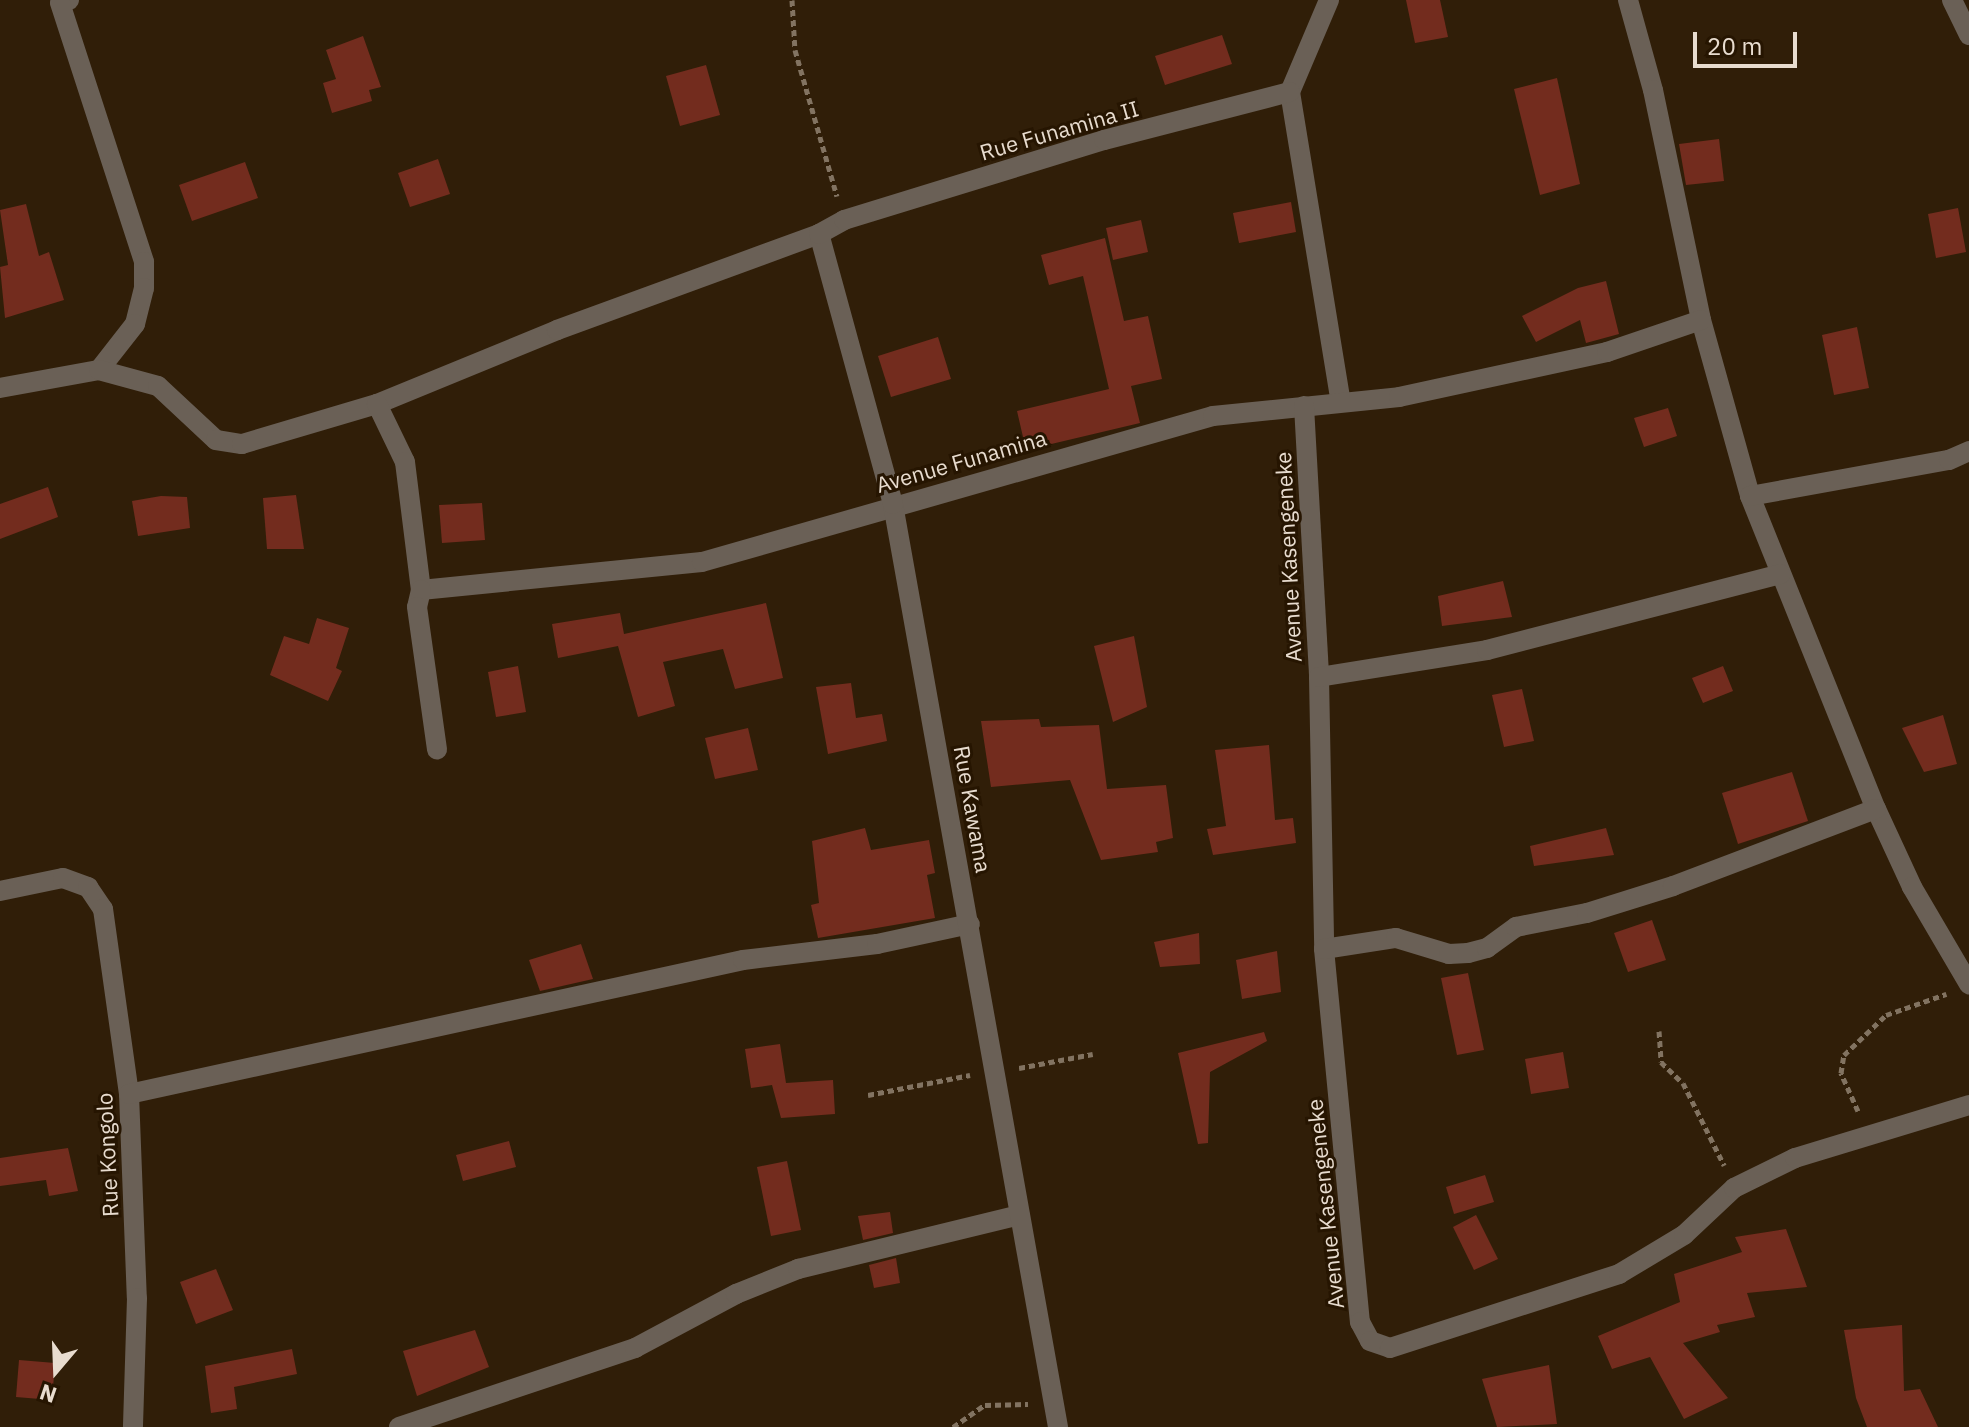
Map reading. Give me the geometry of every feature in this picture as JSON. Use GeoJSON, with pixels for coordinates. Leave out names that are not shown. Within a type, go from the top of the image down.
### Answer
{"type":"FeatureCollection","features":[{"type":"Feature","properties":{"kind":"street"},"geometry":{"type":"LineString","coordinates":[[1329,0],[1290,92],[1341,402]]}},
{"type":"Feature","properties":{"kind":"street"},"geometry":{"type":"LineString","coordinates":[[1628,0],[1653,90],[1701,320],[1750,496],[1876,809],[1962,987]]}},
{"type":"Feature","properties":{"kind":"street"},"geometry":{"type":"LineString","coordinates":[[1952,0],[1969,35]]}},
{"type":"Feature","properties":{"kind":"street"},"geometry":{"type":"LineString","coordinates":[[63,1],[144,262],[144,288],[135,324],[99,370]]}},
{"type":"Feature","properties":{"kind":"street","name":"Rue Funamina II"},"geometry":{"type":"LineString","coordinates":[[844,220],[1104,140],[1290,92]]}},
{"type":"Feature","properties":{"kind":"street"},"geometry":{"type":"LineString","coordinates":[[0,388],[99,370],[158,386],[216,440],[242,444],[377,404],[557,330],[819,234],[844,220]]}},
{"type":"Feature","properties":{"kind":"street","name":"Rue Kawama"},"geometry":{"type":"LineString","coordinates":[[819,234],[893,504],[970,924],[991,1072],[1058,1427]]}},
{"type":"Feature","properties":{"kind":"street","name":"Avenue Funamina"},"geometry":{"type":"LineString","coordinates":[[421,590],[702,562],[893,504],[1213,416],[1399,397],[1607,352],[1701,320]]}},
{"type":"Feature","properties":{"kind":"street"},"geometry":{"type":"LineString","coordinates":[[377,404],[405,462],[421,590],[417,607],[437,750]]}},
{"type":"Feature","properties":{"kind":"street","name":"Avenue Kasengeneke"},"geometry":{"type":"LineString","coordinates":[[1304,406],[1319,677],[1324,949],[1360,1322],[1370,1341],[1390,1348],[1619,1274],[1684,1235],[1734,1188],[1795,1158],[1969,1105]]}},
{"type":"Feature","properties":{"kind":"street"},"geometry":{"type":"LineString","coordinates":[[1750,496],[1949,460],[1969,451]]}},
{"type":"Feature","properties":{"kind":"street"},"geometry":{"type":"LineString","coordinates":[[1319,677],[1487,650],[1780,574]]}},
{"type":"Feature","properties":{"kind":"street"},"geometry":{"type":"LineString","coordinates":[[1324,949],[1396,938],[1449,954],[1477,951],[1516,927],[1587,913],[1673,886],[1876,809]]}},
{"type":"Feature","properties":{"kind":"street","name":"Rue Kongolo"},"geometry":{"type":"LineString","coordinates":[[0,891],[63,878],[88,887],[103,909],[129,1094],[137,1298],[133,1427]]}},
{"type":"Feature","properties":{"kind":"street"},"geometry":{"type":"LineString","coordinates":[[129,1094],[743,960],[877,944],[970,924]]}},
{"type":"Feature","properties":{"kind":"street"},"geometry":{"type":"LineString","coordinates":[[399,1427],[635,1348],[736,1294],[798,1269],[1020,1215]]}},
{"type":"Feature","properties":{"kind":"path"},"geometry":{"type":"LineString","coordinates":[[792,0],[795,50],[844,220]]}},
{"type":"Feature","properties":{"kind":"path"},"geometry":{"type":"LineString","coordinates":[[1861,1137],[1858,1113],[1841,1073],[1844,1055],[1886,1015],[1962,987]]}},
{"type":"Feature","properties":{"kind":"path"},"geometry":{"type":"LineString","coordinates":[[1659,1031],[1661,1062],[1683,1083],[1734,1188]]}},
{"type":"Feature","properties":{"kind":"path"},"geometry":{"type":"LineString","coordinates":[[953,1427],[985,1405],[1053,1402]]}},
{"type":"Feature","properties":{"kind":"building"},"geometry":{"type":"Polygon","coordinates":[[[1406,0],[1440,0],[1448,37],[1415,43],[1406,0]]]}},
{"type":"Feature","properties":{"kind":"building"},"geometry":{"type":"Polygon","coordinates":[[[1222,35],[1232,64],[1165,85],[1155,56],[1222,35]]]}},
{"type":"Feature","properties":{"kind":"building"},"geometry":{"type":"Polygon","coordinates":[[[363,36],[381,87],[369,90],[372,101],[332,113],[323,83],[336,79],[326,50],[363,36]]]}},
{"type":"Feature","properties":{"kind":"building"},"geometry":{"type":"Polygon","coordinates":[[[706,65],[720,115],[680,126],[666,76],[706,65]]]}},
{"type":"Feature","properties":{"kind":"building"},"geometry":{"type":"Polygon","coordinates":[[[1557,78],[1580,184],[1540,195],[1514,89],[1557,78]]]}},
{"type":"Feature","properties":{"kind":"building"},"geometry":{"type":"Polygon","coordinates":[[[1719,139],[1724,181],[1686,185],[1679,144],[1719,139]]]}},
{"type":"Feature","properties":{"kind":"building"},"geometry":{"type":"Polygon","coordinates":[[[438,159],[450,194],[410,207],[398,173],[438,159]]]}},
{"type":"Feature","properties":{"kind":"building"},"geometry":{"type":"Polygon","coordinates":[[[245,162],[258,198],[192,221],[179,185],[245,162]]]}},
{"type":"Feature","properties":{"kind":"building"},"geometry":{"type":"Polygon","coordinates":[[[1291,202],[1296,232],[1239,243],[1233,213],[1291,202]]]}},
{"type":"Feature","properties":{"kind":"building"},"geometry":{"type":"Polygon","coordinates":[[[26,204],[39,256],[49,252],[64,300],[5,318],[0,267],[8,265],[0,210],[26,204]]]}},
{"type":"Feature","properties":{"kind":"building"},"geometry":{"type":"Polygon","coordinates":[[[1958,208],[1966,252],[1936,258],[1928,214],[1958,208]]]}},
{"type":"Feature","properties":{"kind":"building"},"geometry":{"type":"Polygon","coordinates":[[[1141,220],[1148,252],[1113,260],[1106,228],[1141,220]]]}},
{"type":"Feature","properties":{"kind":"building"},"geometry":{"type":"Polygon","coordinates":[[[1105,238],[1124,321],[1148,316],[1162,379],[1131,386],[1140,423],[1026,450],[1017,411],[1109,389],[1083,276],[1049,285],[1041,255],[1105,238]]]}},
{"type":"Feature","properties":{"kind":"building"},"geometry":{"type":"Polygon","coordinates":[[[1606,281],[1619,334],[1586,343],[1580,320],[1536,342],[1522,316],[1578,288],[1606,281]]]}},
{"type":"Feature","properties":{"kind":"building"},"geometry":{"type":"Polygon","coordinates":[[[1857,327],[1869,388],[1834,395],[1822,335],[1857,327]]]}},
{"type":"Feature","properties":{"kind":"building"},"geometry":{"type":"Polygon","coordinates":[[[938,337],[951,379],[891,397],[878,356],[938,337]]]}},
{"type":"Feature","properties":{"kind":"building"},"geometry":{"type":"Polygon","coordinates":[[[1668,408],[1677,436],[1644,447],[1634,418],[1668,408]]]}},
{"type":"Feature","properties":{"kind":"building"},"geometry":{"type":"Polygon","coordinates":[[[48,487],[58,517],[0,539],[0,504],[48,487]]]}},
{"type":"Feature","properties":{"kind":"building"},"geometry":{"type":"Polygon","coordinates":[[[296,495],[304,549],[267,549],[263,498],[296,495]]]}},
{"type":"Feature","properties":{"kind":"building"},"geometry":{"type":"Polygon","coordinates":[[[161,496],[187,497],[190,528],[138,536],[132,501],[161,496]]]}},
{"type":"Feature","properties":{"kind":"building"},"geometry":{"type":"Polygon","coordinates":[[[482,503],[485,540],[442,543],[439,505],[482,503]]]}},
{"type":"Feature","properties":{"kind":"building"},"geometry":{"type":"Polygon","coordinates":[[[1503,581],[1512,617],[1442,626],[1438,596],[1503,581]]]}},
{"type":"Feature","properties":{"kind":"building"},"geometry":{"type":"Polygon","coordinates":[[[766,603],[783,678],[735,689],[723,649],[663,662],[675,706],[638,717],[618,646],[558,658],[552,624],[620,613],[624,634],[766,603]]]}},
{"type":"Feature","properties":{"kind":"building"},"geometry":{"type":"Polygon","coordinates":[[[317,618],[349,628],[336,668],[342,671],[328,701],[270,675],[284,636],[309,644],[317,618]]]}},
{"type":"Feature","properties":{"kind":"building"},"geometry":{"type":"Polygon","coordinates":[[[1134,636],[1147,707],[1113,722],[1094,646],[1134,636]]]}},
{"type":"Feature","properties":{"kind":"building"},"geometry":{"type":"Polygon","coordinates":[[[518,666],[526,712],[496,717],[488,672],[518,666]]]}},
{"type":"Feature","properties":{"kind":"building"},"geometry":{"type":"Polygon","coordinates":[[[1723,666],[1733,691],[1703,703],[1692,678],[1723,666]]]}},
{"type":"Feature","properties":{"kind":"building"},"geometry":{"type":"Polygon","coordinates":[[[851,683],[856,718],[882,714],[887,741],[828,754],[816,687],[851,683]]]}},
{"type":"Feature","properties":{"kind":"building"},"geometry":{"type":"Polygon","coordinates":[[[1522,689],[1534,741],[1504,747],[1492,695],[1522,689]]]}},
{"type":"Feature","properties":{"kind":"building"},"geometry":{"type":"Polygon","coordinates":[[[1943,715],[1957,764],[1924,772],[1902,728],[1943,715]]]}},
{"type":"Feature","properties":{"kind":"building"},"geometry":{"type":"Polygon","coordinates":[[[1039,719],[1041,727],[1099,725],[1107,789],[1166,785],[1173,838],[1156,842],[1158,852],[1101,860],[1070,780],[991,787],[981,721],[1039,719]]]}},
{"type":"Feature","properties":{"kind":"building"},"geometry":{"type":"Polygon","coordinates":[[[748,728],[758,770],[715,779],[705,738],[748,728]]]}},
{"type":"Feature","properties":{"kind":"building"},"geometry":{"type":"Polygon","coordinates":[[[1269,745],[1275,820],[1293,818],[1296,843],[1213,855],[1207,829],[1226,826],[1215,750],[1269,745]]]}},
{"type":"Feature","properties":{"kind":"building"},"geometry":{"type":"Polygon","coordinates":[[[1792,772],[1808,821],[1738,844],[1722,793],[1792,772]]]}},
{"type":"Feature","properties":{"kind":"building"},"geometry":{"type":"Polygon","coordinates":[[[865,828],[871,850],[929,840],[935,873],[927,875],[935,918],[818,938],[811,905],[819,903],[812,841],[865,828]]]}},
{"type":"Feature","properties":{"kind":"building"},"geometry":{"type":"Polygon","coordinates":[[[1606,828],[1614,855],[1534,866],[1530,846],[1606,828]]]}},
{"type":"Feature","properties":{"kind":"building"},"geometry":{"type":"Polygon","coordinates":[[[1652,920],[1666,960],[1628,972],[1614,933],[1652,920]]]}},
{"type":"Feature","properties":{"kind":"building"},"geometry":{"type":"Polygon","coordinates":[[[1199,933],[1200,964],[1160,967],[1154,942],[1199,933]]]}},
{"type":"Feature","properties":{"kind":"building"},"geometry":{"type":"Polygon","coordinates":[[[581,944],[593,979],[540,991],[529,960],[581,944]]]}},
{"type":"Feature","properties":{"kind":"building"},"geometry":{"type":"Polygon","coordinates":[[[1277,951],[1281,992],[1242,999],[1236,960],[1277,951]]]}},
{"type":"Feature","properties":{"kind":"building"},"geometry":{"type":"Polygon","coordinates":[[[1468,973],[1484,1050],[1457,1055],[1441,978],[1468,973]]]}},
{"type":"Feature","properties":{"kind":"building"},"geometry":{"type":"Polygon","coordinates":[[[1264,1032],[1267,1041],[1210,1072],[1208,1143],[1198,1144],[1178,1053],[1264,1032]]]}},
{"type":"Feature","properties":{"kind":"building"},"geometry":{"type":"Polygon","coordinates":[[[780,1044],[786,1083],[833,1080],[835,1114],[781,1118],[772,1085],[751,1088],[745,1049],[780,1044]]]}},
{"type":"Feature","properties":{"kind":"building"},"geometry":{"type":"Polygon","coordinates":[[[1563,1052],[1569,1088],[1531,1094],[1525,1059],[1563,1052]]]}},
{"type":"Feature","properties":{"kind":"building"},"geometry":{"type":"Polygon","coordinates":[[[509,1141],[516,1167],[463,1181],[456,1155],[509,1141]]]}},
{"type":"Feature","properties":{"kind":"building"},"geometry":{"type":"Polygon","coordinates":[[[68,1148],[78,1191],[49,1196],[46,1180],[0,1186],[0,1158],[68,1148]]]}},
{"type":"Feature","properties":{"kind":"building"},"geometry":{"type":"Polygon","coordinates":[[[787,1161],[801,1230],[771,1236],[757,1167],[787,1161]]]}},
{"type":"Feature","properties":{"kind":"building"},"geometry":{"type":"Polygon","coordinates":[[[1485,1175],[1494,1202],[1454,1214],[1446,1187],[1485,1175]]]}},
{"type":"Feature","properties":{"kind":"building"},"geometry":{"type":"Polygon","coordinates":[[[890,1212],[893,1233],[863,1240],[858,1216],[890,1212]]]}},
{"type":"Feature","properties":{"kind":"building"},"geometry":{"type":"Polygon","coordinates":[[[1476,1215],[1498,1259],[1474,1270],[1453,1227],[1476,1215]]]}},
{"type":"Feature","properties":{"kind":"building"},"geometry":{"type":"Polygon","coordinates":[[[1786,1229],[1807,1287],[1747,1293],[1755,1317],[1717,1325],[1720,1332],[1683,1343],[1728,1398],[1684,1419],[1650,1357],[1612,1369],[1598,1336],[1680,1302],[1674,1274],[1742,1252],[1735,1237],[1786,1229]]]}},
{"type":"Feature","properties":{"kind":"building"},"geometry":{"type":"Polygon","coordinates":[[[896,1258],[900,1283],[874,1288],[869,1265],[896,1258]]]}},
{"type":"Feature","properties":{"kind":"building"},"geometry":{"type":"Polygon","coordinates":[[[216,1269],[233,1310],[196,1324],[180,1282],[216,1269]]]}},
{"type":"Feature","properties":{"kind":"building"},"geometry":{"type":"Polygon","coordinates":[[[1902,1325],[1904,1391],[1920,1389],[1938,1427],[1867,1427],[1856,1398],[1844,1330],[1902,1325]]]}},
{"type":"Feature","properties":{"kind":"building"},"geometry":{"type":"Polygon","coordinates":[[[475,1330],[489,1367],[417,1396],[403,1351],[475,1330]]]}},
{"type":"Feature","properties":{"kind":"building"},"geometry":{"type":"Polygon","coordinates":[[[292,1349],[297,1374],[234,1387],[237,1409],[211,1413],[205,1366],[292,1349]]]}},
{"type":"Feature","properties":{"kind":"building"},"geometry":{"type":"Polygon","coordinates":[[[19,1360],[55,1363],[52,1400],[16,1397],[19,1360]]]}},
{"type":"Feature","properties":{"kind":"building"},"geometry":{"type":"Polygon","coordinates":[[[1549,1365],[1557,1424],[1497,1427],[1482,1379],[1549,1365]]]}}]}
